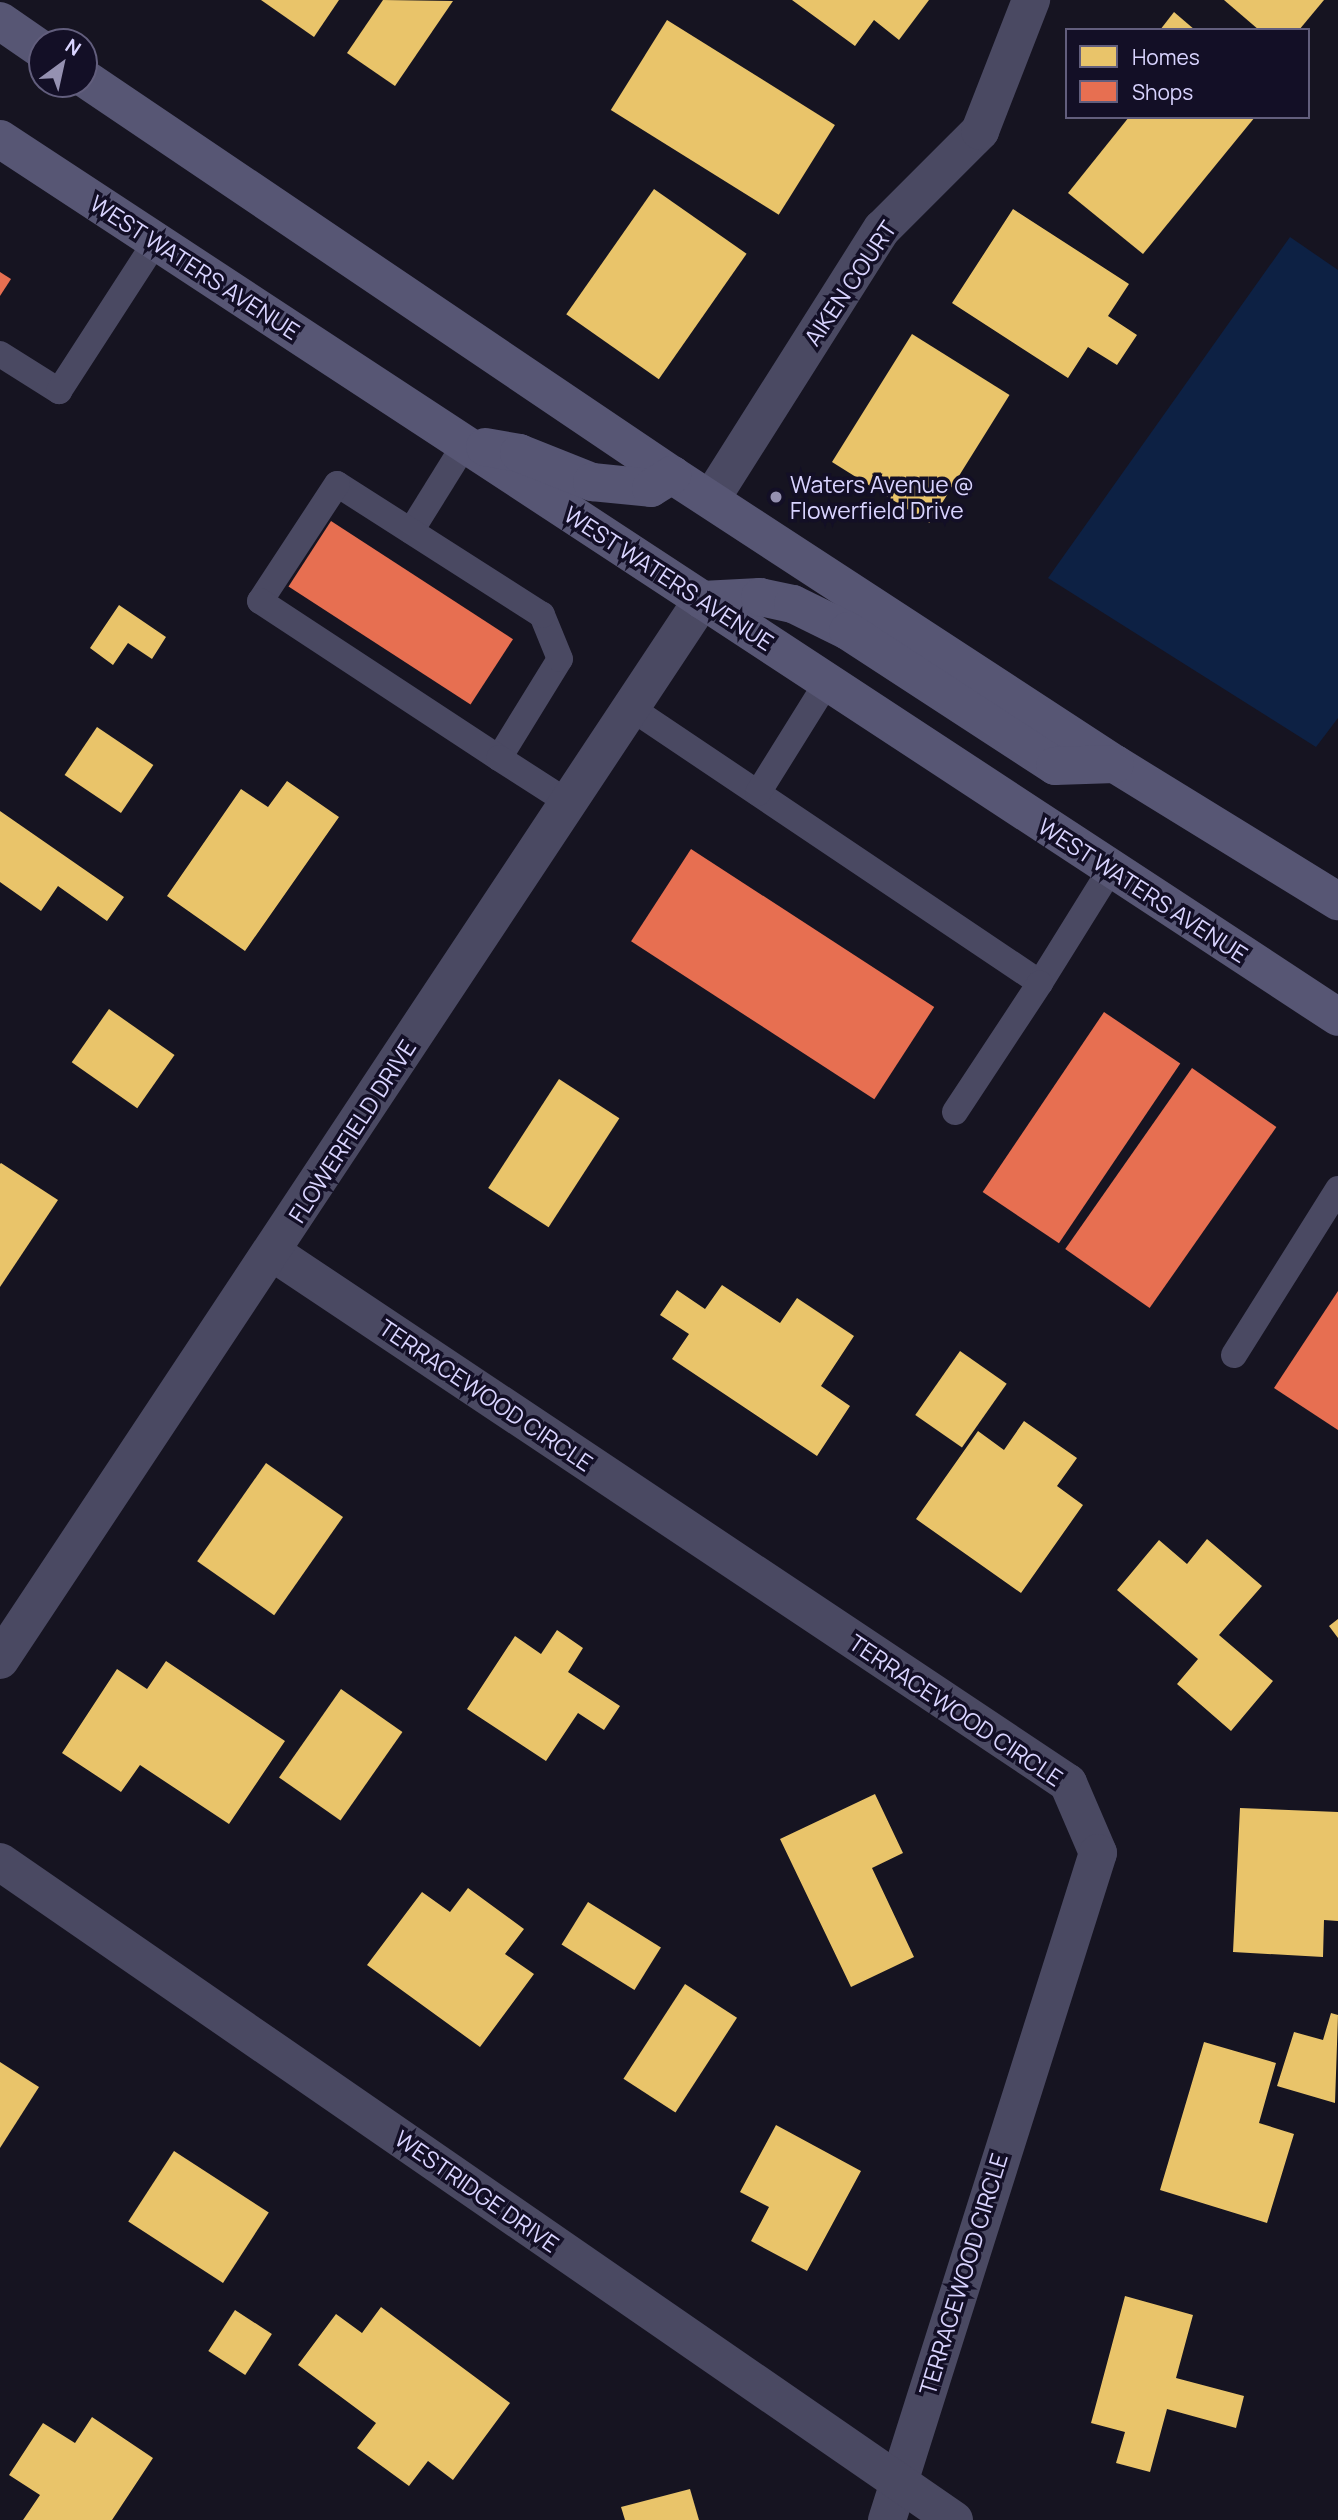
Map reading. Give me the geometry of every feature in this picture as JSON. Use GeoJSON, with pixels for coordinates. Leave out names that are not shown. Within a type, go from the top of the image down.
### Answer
{"type":"FeatureCollection","features":[{"type":"Feature","properties":{"kind":"main road"},"geometry":{"type":"LineString","coordinates":[[0,21],[28,40]]}},
{"type":"Feature","properties":{"kind":"main road"},"geometry":{"type":"LineString","coordinates":[[98,87],[673,475],[1115,764],[1338,901]]}},
{"type":"Feature","properties":{"kind":"main road","name":"WEST WATERS AVENUE"},"geometry":{"type":"LineString","coordinates":[[0,139],[1338,1017]]}},
{"type":"Feature","properties":{"kind":"main road"},"geometry":{"type":"LineString","coordinates":[[465,444],[519,453],[592,482],[651,488],[673,475]]}},
{"type":"Feature","properties":{"kind":"main road"},"geometry":{"type":"LineString","coordinates":[[702,600],[760,597],[803,608],[848,631],[1055,766],[1115,764]]}},
{"type":"Feature","properties":{"kind":"street","name":"AIKEN COURT"},"geometry":{"type":"LineString","coordinates":[[711,499],[882,229],[980,131],[1031,0]]}},
{"type":"Feature","properties":{"kind":"street","name":"FLOWERFIELD DRIVE"},"geometry":{"type":"LineString","coordinates":[[0,1660],[702,600]]}},
{"type":"Feature","properties":{"kind":"street","name":"TERRACEWOOD CIRCLE"},"geometry":{"type":"LineString","coordinates":[[272,1252],[1068,1783],[1098,1853],[887,2520]]}},
{"type":"Feature","properties":{"kind":"street","name":"WESTRIDGE DRIVE"},"geometry":{"type":"LineString","coordinates":[[0,1862],[954,2520]]}},
{"type":"Feature","properties":{"kind":"lane"},"geometry":{"type":"LineString","coordinates":[[0,354],[59,391],[156,241]]}},
{"type":"Feature","properties":{"kind":"lane"},"geometry":{"type":"LineString","coordinates":[[411,531],[465,444]]}},
{"type":"Feature","properties":{"kind":"lane"},"geometry":{"type":"LineString","coordinates":[[499,758],[560,659],[542,615],[337,484],[260,601],[499,758],[569,803]]}},
{"type":"Feature","properties":{"kind":"lane"},"geometry":{"type":"LineString","coordinates":[[758,793],[827,682]]}},
{"type":"Feature","properties":{"kind":"lane"},"geometry":{"type":"LineString","coordinates":[[631,708],[1040,983]]}},
{"type":"Feature","properties":{"kind":"lane"},"geometry":{"type":"LineString","coordinates":[[955,1112],[1111,869]]}},
{"type":"Feature","properties":{"kind":"lane"},"geometry":{"type":"LineString","coordinates":[[1234,1355],[1338,1189]]}},
{"type":"Feature","properties":{"kind":"water"},"geometry":{"type":"Polygon","coordinates":[[[1290,237],[1338,270],[1338,718],[1316,747],[1048,578],[1290,237]]]}},
{"type":"Feature","properties":{"kind":"building: Homes"},"geometry":{"type":"Polygon","coordinates":[[[261,0],[339,0],[314,37],[261,0]]]}},
{"type":"Feature","properties":{"kind":"building: Homes"},"geometry":{"type":"Polygon","coordinates":[[[383,0],[453,1],[395,86],[347,53],[383,0]]]}},
{"type":"Feature","properties":{"kind":"building: Homes"},"geometry":{"type":"Polygon","coordinates":[[[792,0],[929,0],[899,40],[874,20],[855,46],[792,0]]]}},
{"type":"Feature","properties":{"kind":"building: Homes"},"geometry":{"type":"Polygon","coordinates":[[[1224,0],[1324,0],[1301,28],[1257,28],[1224,0]]]}},
{"type":"Feature","properties":{"kind":"building: Homes"},"geometry":{"type":"Polygon","coordinates":[[[1174,12],[1193,28],[1162,28],[1174,12]]]}},
{"type":"Feature","properties":{"kind":"building: Homes"},"geometry":{"type":"Polygon","coordinates":[[[667,20],[835,125],[779,215],[611,110],[667,20]]]}},
{"type":"Feature","properties":{"kind":"building: Homes"},"geometry":{"type":"Polygon","coordinates":[[[1127,119],[1253,119],[1143,254],[1068,193],[1127,119]]]}},
{"type":"Feature","properties":{"kind":"building: Homes"},"geometry":{"type":"Polygon","coordinates":[[[654,189],[747,254],[659,379],[566,314],[654,189]]]}},
{"type":"Feature","properties":{"kind":"building: Homes"},"geometry":{"type":"Polygon","coordinates":[[[1013,209],[1129,284],[1108,316],[1137,335],[1117,365],[1088,347],[1068,378],[952,303],[1013,209]]]}},
{"type":"Feature","properties":{"kind":"building: Homes"},"geometry":{"type":"Polygon","coordinates":[[[912,334],[1010,395],[930,523],[832,462],[912,334]]]}},
{"type":"Feature","properties":{"kind":"building: Homes"},"geometry":{"type":"Polygon","coordinates":[[[119,605],[166,637],[152,659],[128,643],[113,665],[90,648],[119,605]]]}},
{"type":"Feature","properties":{"kind":"building: Homes"},"geometry":{"type":"Polygon","coordinates":[[[97,727],[153,765],[121,813],[65,775],[97,727]]]}},
{"type":"Feature","properties":{"kind":"building: Homes"},"geometry":{"type":"Polygon","coordinates":[[[287,781],[339,817],[245,951],[167,896],[241,789],[268,807],[287,781]]]}},
{"type":"Feature","properties":{"kind":"building: Homes"},"geometry":{"type":"Polygon","coordinates":[[[0,811],[124,897],[107,921],[58,886],[41,911],[0,882],[0,811]]]}},
{"type":"Feature","properties":{"kind":"building: Homes"},"geometry":{"type":"Polygon","coordinates":[[[109,1009],[175,1055],[137,1108],[72,1062],[109,1009]]]}},
{"type":"Feature","properties":{"kind":"building: Homes"},"geometry":{"type":"Polygon","coordinates":[[[559,1079],[619,1118],[549,1227],[488,1188],[559,1079]]]}},
{"type":"Feature","properties":{"kind":"building: Homes"},"geometry":{"type":"Polygon","coordinates":[[[0,1164],[58,1200],[0,1287],[0,1164]]]}},
{"type":"Feature","properties":{"kind":"building: Homes"},"geometry":{"type":"Polygon","coordinates":[[[722,1285],[780,1323],[797,1298],[854,1336],[821,1386],[850,1406],[817,1456],[672,1359],[689,1334],[660,1315],[677,1290],[705,1309],[722,1285]]]}},
{"type":"Feature","properties":{"kind":"building: Homes"},"geometry":{"type":"Polygon","coordinates":[[[960,1351],[1007,1384],[962,1448],[915,1415],[960,1351]]]}},
{"type":"Feature","properties":{"kind":"building: Homes"},"geometry":{"type":"Polygon","coordinates":[[[1024,1421],[1077,1458],[1057,1486],[1083,1505],[1021,1593],[916,1519],[978,1431],[1004,1450],[1024,1421]]]}},
{"type":"Feature","properties":{"kind":"building: Homes"},"geometry":{"type":"Polygon","coordinates":[[[266,1463],[343,1517],[274,1615],[197,1561],[266,1463]]]}},
{"type":"Feature","properties":{"kind":"building: Homes"},"geometry":{"type":"Polygon","coordinates":[[[1207,1539],[1262,1586],[1219,1635],[1273,1681],[1231,1731],[1177,1684],[1198,1659],[1117,1590],[1159,1540],[1187,1564],[1207,1539]]]}},
{"type":"Feature","properties":{"kind":"building: Homes"},"geometry":{"type":"Polygon","coordinates":[[[1338,1619],[1338,1638],[1329,1626],[1338,1619]]]}},
{"type":"Feature","properties":{"kind":"building: Homes"},"geometry":{"type":"Polygon","coordinates":[[[557,1630],[583,1648],[568,1672],[620,1706],[604,1730],[578,1713],[546,1761],[467,1709],[515,1636],[541,1654],[557,1630]]]}},
{"type":"Feature","properties":{"kind":"building: Homes"},"geometry":{"type":"Polygon","coordinates":[[[166,1661],[285,1741],[229,1824],[140,1765],[121,1792],[62,1753],[117,1669],[147,1689],[166,1661]]]}},
{"type":"Feature","properties":{"kind":"building: Homes"},"geometry":{"type":"Polygon","coordinates":[[[341,1689],[402,1732],[340,1820],[279,1777],[341,1689]]]}},
{"type":"Feature","properties":{"kind":"building: Homes"},"geometry":{"type":"Polygon","coordinates":[[[875,1794],[903,1853],[872,1868],[914,1957],[851,1987],[780,1839],[875,1794]]]}},
{"type":"Feature","properties":{"kind":"building: Homes"},"geometry":{"type":"Polygon","coordinates":[[[1240,1808],[1338,1812],[1338,1921],[1324,1920],[1323,1957],[1233,1952],[1240,1808]]]}},
{"type":"Feature","properties":{"kind":"building: Homes"},"geometry":{"type":"Polygon","coordinates":[[[468,1888],[524,1929],[505,1954],[534,1974],[480,2047],[367,1965],[422,1892],[450,1912],[468,1888]]]}},
{"type":"Feature","properties":{"kind":"building: Homes"},"geometry":{"type":"Polygon","coordinates":[[[588,1902],[661,1948],[634,1990],[562,1944],[588,1902]]]}},
{"type":"Feature","properties":{"kind":"building: Homes"},"geometry":{"type":"Polygon","coordinates":[[[685,1984],[737,2018],[675,2113],[623,2079],[685,1984]]]}},
{"type":"Feature","properties":{"kind":"building: Homes"},"geometry":{"type":"Polygon","coordinates":[[[1331,2013],[1338,2015],[1335,2103],[1277,2086],[1294,2032],[1323,2040],[1331,2013]]]}},
{"type":"Feature","properties":{"kind":"building: Homes"},"geometry":{"type":"Polygon","coordinates":[[[1204,2042],[1276,2063],[1259,2123],[1294,2134],[1267,2223],[1160,2190],[1204,2042]]]}},
{"type":"Feature","properties":{"kind":"building: Homes"},"geometry":{"type":"Polygon","coordinates":[[[0,2062],[39,2087],[0,2148],[0,2062]]]}},
{"type":"Feature","properties":{"kind":"building: Homes"},"geometry":{"type":"Polygon","coordinates":[[[776,2125],[861,2171],[807,2271],[751,2241],[769,2207],[740,2192],[776,2125]]]}},
{"type":"Feature","properties":{"kind":"building: Homes"},"geometry":{"type":"Polygon","coordinates":[[[174,2151],[269,2213],[223,2283],[128,2221],[174,2151]]]}},
{"type":"Feature","properties":{"kind":"building: Homes"},"geometry":{"type":"Polygon","coordinates":[[[1125,2296],[1193,2315],[1176,2378],[1244,2396],[1236,2428],[1167,2409],[1150,2472],[1116,2463],[1125,2432],[1091,2423],[1125,2296]]]}},
{"type":"Feature","properties":{"kind":"building: Homes"},"geometry":{"type":"Polygon","coordinates":[[[381,2307],[510,2403],[453,2480],[428,2461],[409,2486],[357,2448],[376,2423],[298,2365],[336,2314],[362,2333],[381,2307]]]}},
{"type":"Feature","properties":{"kind":"building: Homes"},"geometry":{"type":"Polygon","coordinates":[[[235,2310],[272,2334],[245,2375],[208,2351],[235,2310]]]}},
{"type":"Feature","properties":{"kind":"building: Homes"},"geometry":{"type":"Polygon","coordinates":[[[92,2417],[153,2458],[112,2520],[23,2520],[40,2495],[9,2475],[43,2423],[75,2443],[92,2417]]]}},
{"type":"Feature","properties":{"kind":"building: Homes"},"geometry":{"type":"Polygon","coordinates":[[[690,2489],[699,2520],[625,2520],[621,2507],[690,2489]]]}},
{"type":"Feature","properties":{"kind":"building: Shops"},"geometry":{"type":"Polygon","coordinates":[[[0,272],[11,279],[0,296],[0,272]]]}},
{"type":"Feature","properties":{"kind":"building: Shops"},"geometry":{"type":"Polygon","coordinates":[[[331,521],[513,639],[471,705],[289,586],[331,521]]]}},
{"type":"Feature","properties":{"kind":"building: Shops"},"geometry":{"type":"Polygon","coordinates":[[[691,849],[934,1007],[874,1099],[631,941],[691,849]]]}},
{"type":"Feature","properties":{"kind":"building: Shops"},"geometry":{"type":"Polygon","coordinates":[[[1104,1012],[1180,1063],[1059,1243],[983,1192],[1104,1012]]]}},
{"type":"Feature","properties":{"kind":"building: Shops"},"geometry":{"type":"Polygon","coordinates":[[[1192,1068],[1276,1127],[1150,1308],[1065,1249],[1192,1068]]]}},
{"type":"Feature","properties":{"kind":"building: Shops"},"geometry":{"type":"Polygon","coordinates":[[[1338,1291],[1338,1430],[1274,1388],[1338,1291]]]}},
{"type":"Feature","properties":{"kind":"place","name":"Waters Avenue @ Flowerfield Drive"},"geometry":{"type":"Point","coordinates":[776,497]}}]}
